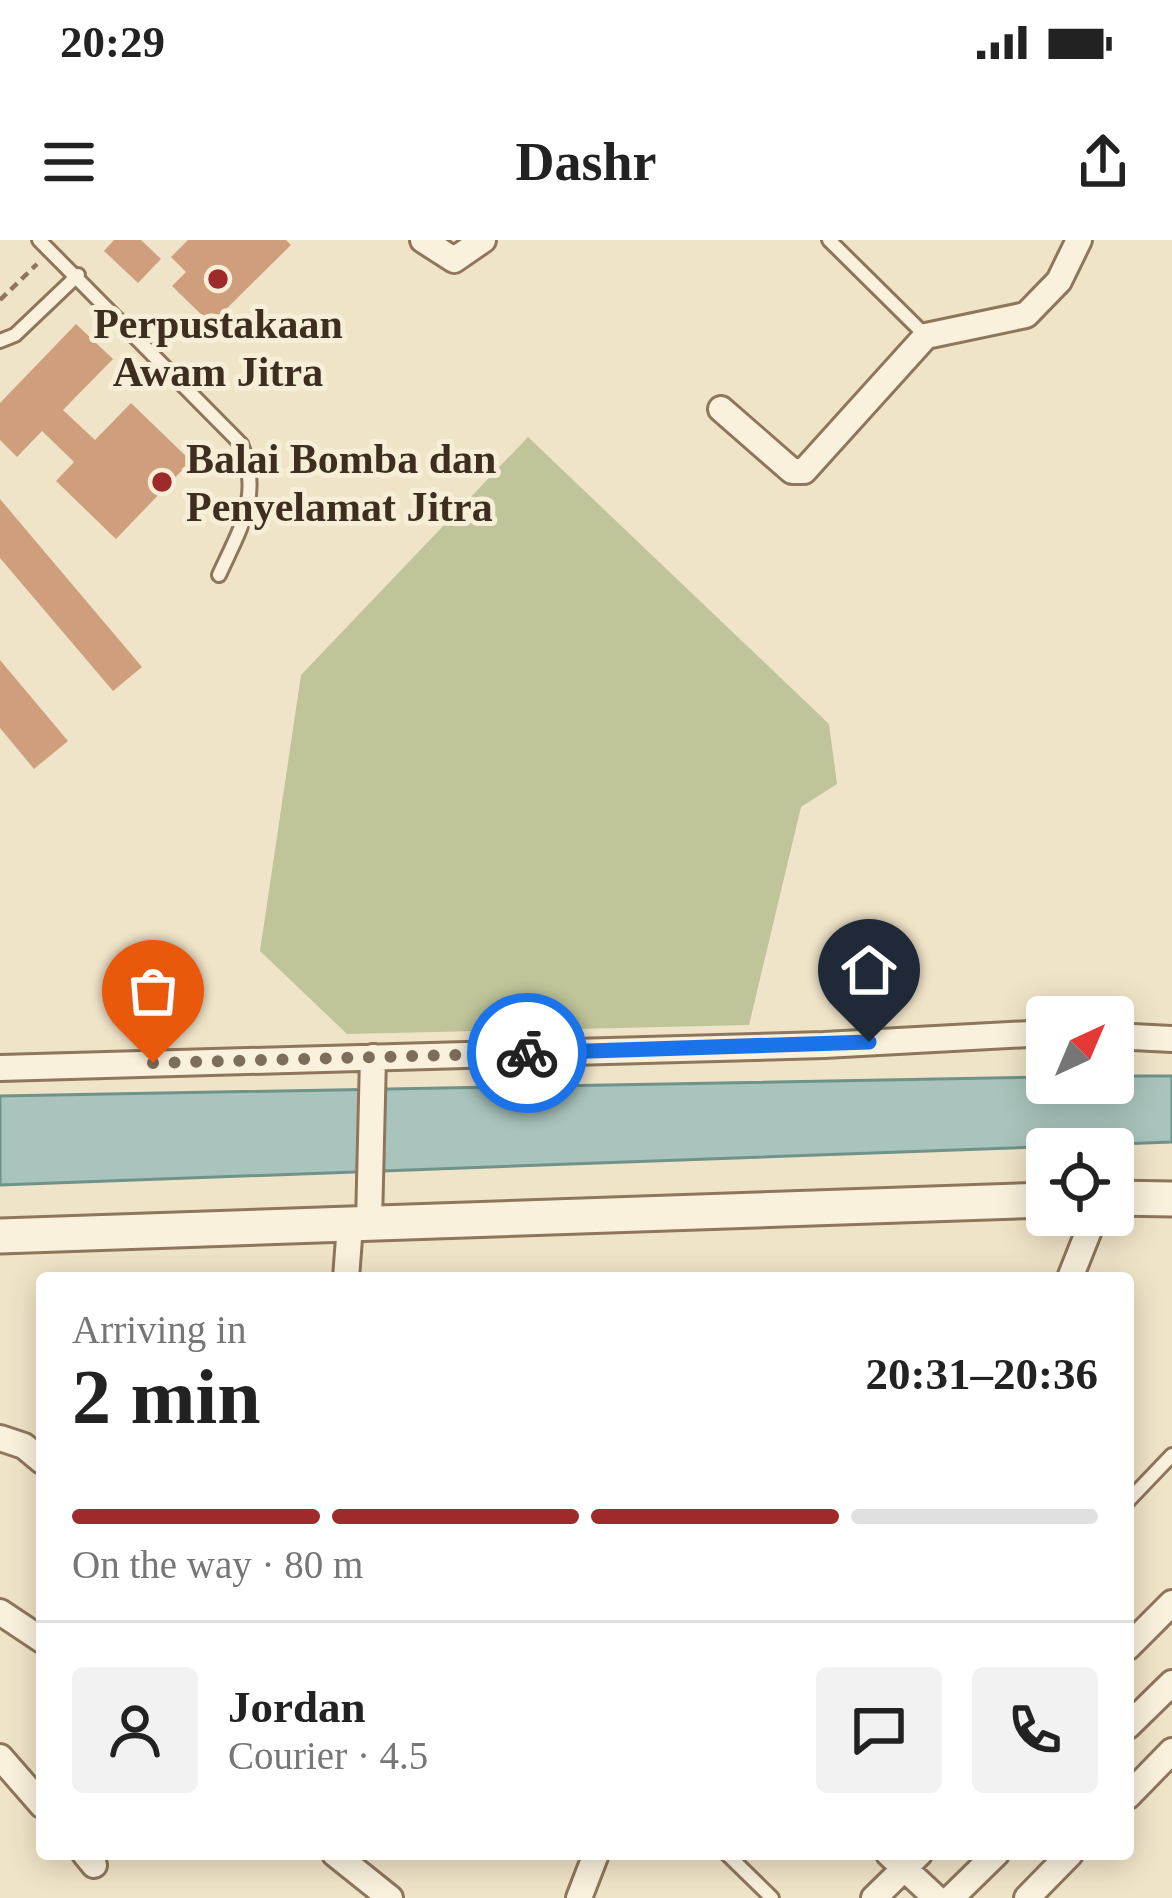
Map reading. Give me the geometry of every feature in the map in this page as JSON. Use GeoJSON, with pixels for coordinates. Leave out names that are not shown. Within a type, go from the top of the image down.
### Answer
{"type":"FeatureCollection","features":[{"type":"Feature","properties":{"kind":"street"},"geometry":{"type":"LineString","coordinates":[[423,240],[454,260],[483,240]]}},
{"type":"Feature","properties":{"kind":"street"},"geometry":{"type":"LineString","coordinates":[[722,409],[792,471],[804,471],[926,336],[1026,315],[1058,281],[1079,240]]}},
{"type":"Feature","properties":{"kind":"street"},"geometry":{"type":"LineString","coordinates":[[0,1068],[373,1070],[1026,1034]]}},
{"type":"Feature","properties":{"kind":"street"},"geometry":{"type":"LineString","coordinates":[[1134,1037],[1172,1039]]}},
{"type":"Feature","properties":{"kind":"street"},"geometry":{"type":"LineString","coordinates":[[348,1272],[363,1213],[373,1070]]}},
{"type":"Feature","properties":{"kind":"street"},"geometry":{"type":"LineString","coordinates":[[1134,1198],[1172,1199]]}},
{"type":"Feature","properties":{"kind":"street"},"geometry":{"type":"LineString","coordinates":[[0,1236],[363,1213],[1026,1200]]}},
{"type":"Feature","properties":{"kind":"street"},"geometry":{"type":"LineString","coordinates":[[1072,1272],[1086,1236]]}},
{"type":"Feature","properties":{"kind":"street"},"geometry":{"type":"LineString","coordinates":[[0,1438],[36,1456]]}},
{"type":"Feature","properties":{"kind":"street"},"geometry":{"type":"LineString","coordinates":[[1134,1641],[1172,1604]]}},
{"type":"Feature","properties":{"kind":"street"},"geometry":{"type":"LineString","coordinates":[[0,1612],[36,1636]]}},
{"type":"Feature","properties":{"kind":"street"},"geometry":{"type":"LineString","coordinates":[[1134,1720],[1172,1683]]}},
{"type":"Feature","properties":{"kind":"street"},"geometry":{"type":"LineString","coordinates":[[1134,1790],[1172,1751]]}},
{"type":"Feature","properties":{"kind":"street"},"geometry":{"type":"LineString","coordinates":[[0,1757],[36,1798]]}},
{"type":"Feature","properties":{"kind":"street"},"geometry":{"type":"LineString","coordinates":[[342,1860],[390,1898]]}},
{"type":"Feature","properties":{"kind":"street"},"geometry":{"type":"LineString","coordinates":[[579,1898],[594,1860]]}},
{"type":"Feature","properties":{"kind":"street"},"geometry":{"type":"LineString","coordinates":[[874,1898],[903,1860]]}},
{"type":"Feature","properties":{"kind":"street"},"geometry":{"type":"LineString","coordinates":[[905,1860],[936,1898]]}},
{"type":"Feature","properties":{"kind":"street"},"geometry":{"type":"LineString","coordinates":[[951,1898],[990,1860]]}},
{"type":"Feature","properties":{"kind":"street"},"geometry":{"type":"LineString","coordinates":[[1027,1898],[1064,1860]]}},
{"type":"Feature","properties":{"kind":"lane"},"geometry":{"type":"LineString","coordinates":[[40,240],[241,444],[252,471],[254,498],[219,575]]}},
{"type":"Feature","properties":{"kind":"lane"},"geometry":{"type":"LineString","coordinates":[[829,240],[926,336]]}},
{"type":"Feature","properties":{"kind":"lane"},"geometry":{"type":"LineString","coordinates":[[0,341],[15,335],[78,275]]}},
{"type":"Feature","properties":{"kind":"lane"},"geometry":{"type":"LineString","coordinates":[[1134,1495],[1172,1455]]}},
{"type":"Feature","properties":{"kind":"lane"},"geometry":{"type":"LineString","coordinates":[[733,1860],[772,1898]]}},
{"type":"Feature","properties":{"kind":"path"},"geometry":{"type":"LineString","coordinates":[[0,300],[51,250]]}},
{"type":"Feature","properties":{"kind":"green space"},"geometry":{"type":"Polygon","coordinates":[[[528,437],[829,724],[837,784],[801,807],[749,1025],[347,1034],[260,951],[301,675],[528,437]]]}},
{"type":"Feature","properties":{"kind":"water"},"geometry":{"type":"Polygon","coordinates":[[[1134,1076],[1172,1076],[1172,1142],[1134,1143],[1134,1128],[1026,1128],[1026,1147],[0,1185],[0,1096],[1026,1077],[1026,1104],[1134,1104],[1134,1076]]]}},
{"type":"Feature","properties":{"kind":"building"},"geometry":{"type":"Polygon","coordinates":[[[114,240],[141,240],[161,259],[138,283],[104,251],[114,240]]]}},
{"type":"Feature","properties":{"kind":"building","name":"Perpustakaan Awam Jitra"},"geometry":{"type":"Polygon","coordinates":[[[188,240],[286,240],[291,245],[211,324],[172,286],[186,272],[171,257],[188,240]]]}},
{"type":"Feature","properties":{"kind":"building"},"geometry":{"type":"Polygon","coordinates":[[[76,324],[113,359],[63,410],[95,440],[131,403],[191,461],[116,539],[56,481],[74,462],[42,431],[17,457],[0,440],[0,403],[76,324]]]}},
{"type":"Feature","properties":{"kind":"building"},"geometry":{"type":"Polygon","coordinates":[[[0,499],[142,667],[113,691],[0,558],[0,499]]]}},
{"type":"Feature","properties":{"kind":"building"},"geometry":{"type":"Polygon","coordinates":[[[0,660],[68,741],[34,769],[0,728],[0,660]]]}},
{"type":"Feature","properties":{"kind":"way so far"},"geometry":{"type":"LineString","coordinates":[[153,1063],[527,1053]]}},
{"type":"Feature","properties":{"kind":"place","name":"Perpustakaan Awam Jitra"},"geometry":{"type":"Point","coordinates":[218,279]}},
{"type":"Feature","properties":{"kind":"place","name":"Balai Bomba dan Penyelamat Jitra"},"geometry":{"type":"Point","coordinates":[162,482]}},
{"type":"Feature","properties":{"kind":"route"},"geometry":{"type":"LineString","coordinates":[[527,1053],[869,1042]]}}]}
